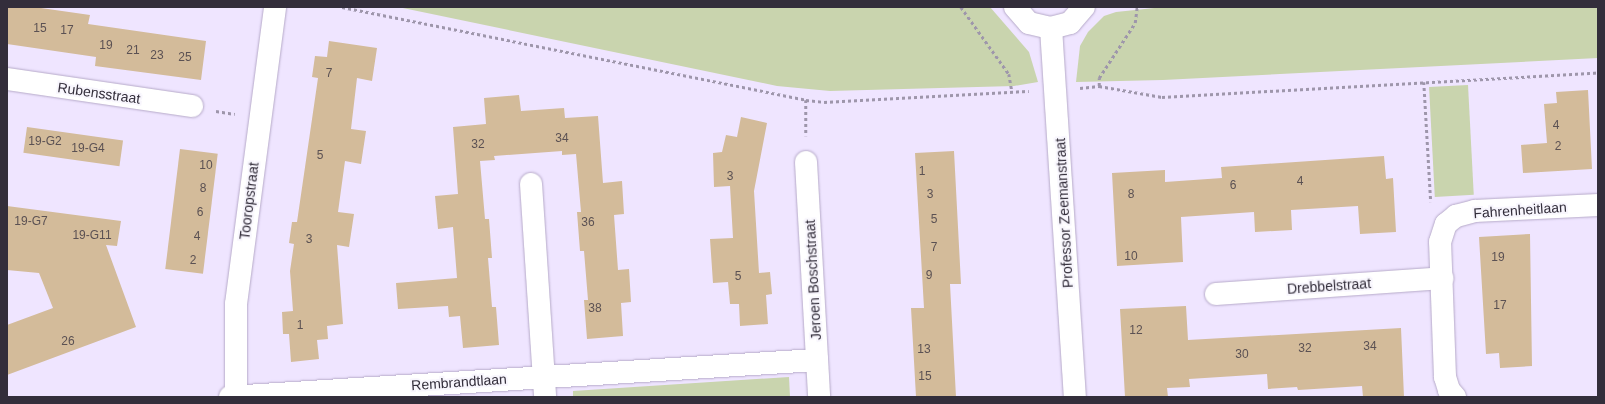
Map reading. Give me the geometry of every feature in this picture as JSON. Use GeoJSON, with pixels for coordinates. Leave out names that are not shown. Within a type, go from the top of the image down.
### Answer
{"type":"FeatureCollection","features":[{"type":"Feature","properties":{"kind":"street","name":"Tooropstraat"},"geometry":{"type":"LineString","coordinates":[[234,397],[236,304],[276,7]]}},
{"type":"Feature","properties":{"kind":"street"},"geometry":{"type":"LineString","coordinates":[[1015,7],[1029,23],[1051,28],[1070,23],[1084,7]]}},
{"type":"Feature","properties":{"kind":"street","name":"Professor Zeemanstraat"},"geometry":{"type":"LineString","coordinates":[[1051,28],[1057,90],[1076,397]]}},
{"type":"Feature","properties":{"kind":"street","name":"Rubensstraat"},"geometry":{"type":"LineString","coordinates":[[7,79],[192,106]]}},
{"type":"Feature","properties":{"kind":"street","name":"Jeroen Boschstraat"},"geometry":{"type":"LineString","coordinates":[[806,162],[819,397]]}},
{"type":"Feature","properties":{"kind":"street"},"geometry":{"type":"LineString","coordinates":[[531,184],[544,386]]}},
{"type":"Feature","properties":{"kind":"street","name":"Fahrenheitlaan"},"geometry":{"type":"LineString","coordinates":[[1446,224],[1456,216],[1475,211],[1598,205]]}},
{"type":"Feature","properties":{"kind":"street"},"geometry":{"type":"LineString","coordinates":[[1446,224],[1440,242],[1446,377],[1449,390],[1455,397]]}},
{"type":"Feature","properties":{"kind":"street","name":"Drebbelstraat"},"geometry":{"type":"LineString","coordinates":[[1216,294],[1442,278]]}},
{"type":"Feature","properties":{"kind":"street","name":"Rembrandtlaan"},"geometry":{"type":"LineString","coordinates":[[234,397],[544,386],[817,360]]}},
{"type":"Feature","properties":{"kind":"path"},"geometry":{"type":"LineString","coordinates":[[342,7],[806,100],[824,102],[1012,91],[1057,90],[1099,86],[1162,96],[1598,73]]}},
{"type":"Feature","properties":{"kind":"path"},"geometry":{"type":"LineString","coordinates":[[961,7],[1009,74],[1012,91]]}},
{"type":"Feature","properties":{"kind":"path"},"geometry":{"type":"LineString","coordinates":[[1099,86],[1099,78],[1135,23],[1137,7]]}},
{"type":"Feature","properties":{"kind":"path"},"geometry":{"type":"LineString","coordinates":[[1424,82],[1431,202],[1446,224]]}},
{"type":"Feature","properties":{"kind":"path"},"geometry":{"type":"LineString","coordinates":[[806,100],[806,120]]}},
{"type":"Feature","properties":{"kind":"green space"},"geometry":{"type":"Polygon","coordinates":[[[398,7],[990,7],[1029,52],[1038,82],[1014,86],[830,91],[777,86],[398,7]]]}},
{"type":"Feature","properties":{"kind":"green space"},"geometry":{"type":"Polygon","coordinates":[[[1164,7],[1598,7],[1598,58],[1163,80],[1076,82],[1080,46],[1088,32],[1104,16],[1116,12],[1164,7]]]}},
{"type":"Feature","properties":{"kind":"green space"},"geometry":{"type":"Polygon","coordinates":[[[1468,85],[1474,195],[1435,197],[1429,87],[1468,85]]]}},
{"type":"Feature","properties":{"kind":"green space"},"geometry":{"type":"Polygon","coordinates":[[[789,377],[790,397],[573,397],[573,391],[789,377]]]}},
{"type":"Feature","properties":{"kind":"building"},"geometry":{"type":"Polygon","coordinates":[[[7,7],[34,7],[90,15],[88,24],[206,41],[201,80],[95,66],[96,57],[7,44],[7,7]]]}},
{"type":"Feature","properties":{"kind":"building"},"geometry":{"type":"Polygon","coordinates":[[[329,41],[377,48],[372,81],[357,78],[351,129],[366,131],[361,164],[345,161],[338,212],[354,214],[349,247],[337,245],[343,324],[327,326],[328,339],[317,340],[319,359],[291,362],[289,334],[283,334],[282,312],[293,311],[290,271],[294,244],[289,243],[292,222],[297,222],[318,78],[312,77],[315,56],[327,57],[329,41]]]}},
{"type":"Feature","properties":{"kind":"building"},"geometry":{"type":"Polygon","coordinates":[[[1588,90],[1592,169],[1523,173],[1521,145],[1547,143],[1544,104],[1557,103],[1556,92],[1588,90]]]}},
{"type":"Feature","properties":{"kind":"building"},"geometry":{"type":"Polygon","coordinates":[[[519,95],[521,111],[564,108],[565,118],[598,116],[603,183],[622,181],[624,214],[614,215],[618,270],[629,269],[631,302],[621,303],[623,336],[587,339],[584,300],[588,300],[584,251],[580,251],[577,212],[581,212],[576,154],[562,155],[562,151],[494,156],[495,160],[480,161],[485,219],[489,219],[492,258],[488,258],[492,307],[496,307],[499,345],[463,348],[460,316],[449,317],[448,306],[398,309],[396,283],[457,278],[453,227],[438,229],[435,196],[458,194],[453,127],[486,124],[484,98],[519,95]]]}},
{"type":"Feature","properties":{"kind":"building"},"geometry":{"type":"Polygon","coordinates":[[[741,117],[767,123],[754,191],[759,273],[770,272],[772,294],[766,295],[768,324],[740,326],[739,304],[730,304],[728,282],[713,283],[710,239],[733,238],[730,186],[714,187],[713,153],[722,152],[726,135],[737,137],[741,117]]]}},
{"type":"Feature","properties":{"kind":"building"},"geometry":{"type":"Polygon","coordinates":[[[27,127],[123,140],[119,166],[23,153],[27,127]]]}},
{"type":"Feature","properties":{"kind":"building"},"geometry":{"type":"Polygon","coordinates":[[[180,149],[218,154],[203,274],[165,269],[180,149]]]}},
{"type":"Feature","properties":{"kind":"building"},"geometry":{"type":"Polygon","coordinates":[[[954,151],[961,284],[950,284],[956,397],[916,397],[911,308],[924,308],[915,153],[954,151]]]}},
{"type":"Feature","properties":{"kind":"building"},"geometry":{"type":"Polygon","coordinates":[[[1384,156],[1386,179],[1393,178],[1396,232],[1360,234],[1358,206],[1291,210],[1292,230],[1255,232],[1254,212],[1181,217],[1183,262],[1117,266],[1112,173],[1165,170],[1165,182],[1222,178],[1221,167],[1384,156]]]}},
{"type":"Feature","properties":{"kind":"building"},"geometry":{"type":"Polygon","coordinates":[[[7,206],[121,221],[117,246],[106,245],[136,327],[7,375],[7,325],[53,308],[39,273],[7,270],[7,206]]]}},
{"type":"Feature","properties":{"kind":"building"},"geometry":{"type":"Polygon","coordinates":[[[1530,234],[1532,366],[1500,368],[1499,353],[1486,354],[1479,237],[1530,234]]]}},
{"type":"Feature","properties":{"kind":"building"},"geometry":{"type":"Polygon","coordinates":[[[1186,306],[1188,340],[1401,328],[1404,397],[1363,397],[1362,386],[1298,390],[1297,387],[1268,389],[1267,374],[1189,379],[1190,387],[1167,388],[1168,397],[1125,397],[1120,309],[1186,306]]]}}]}
